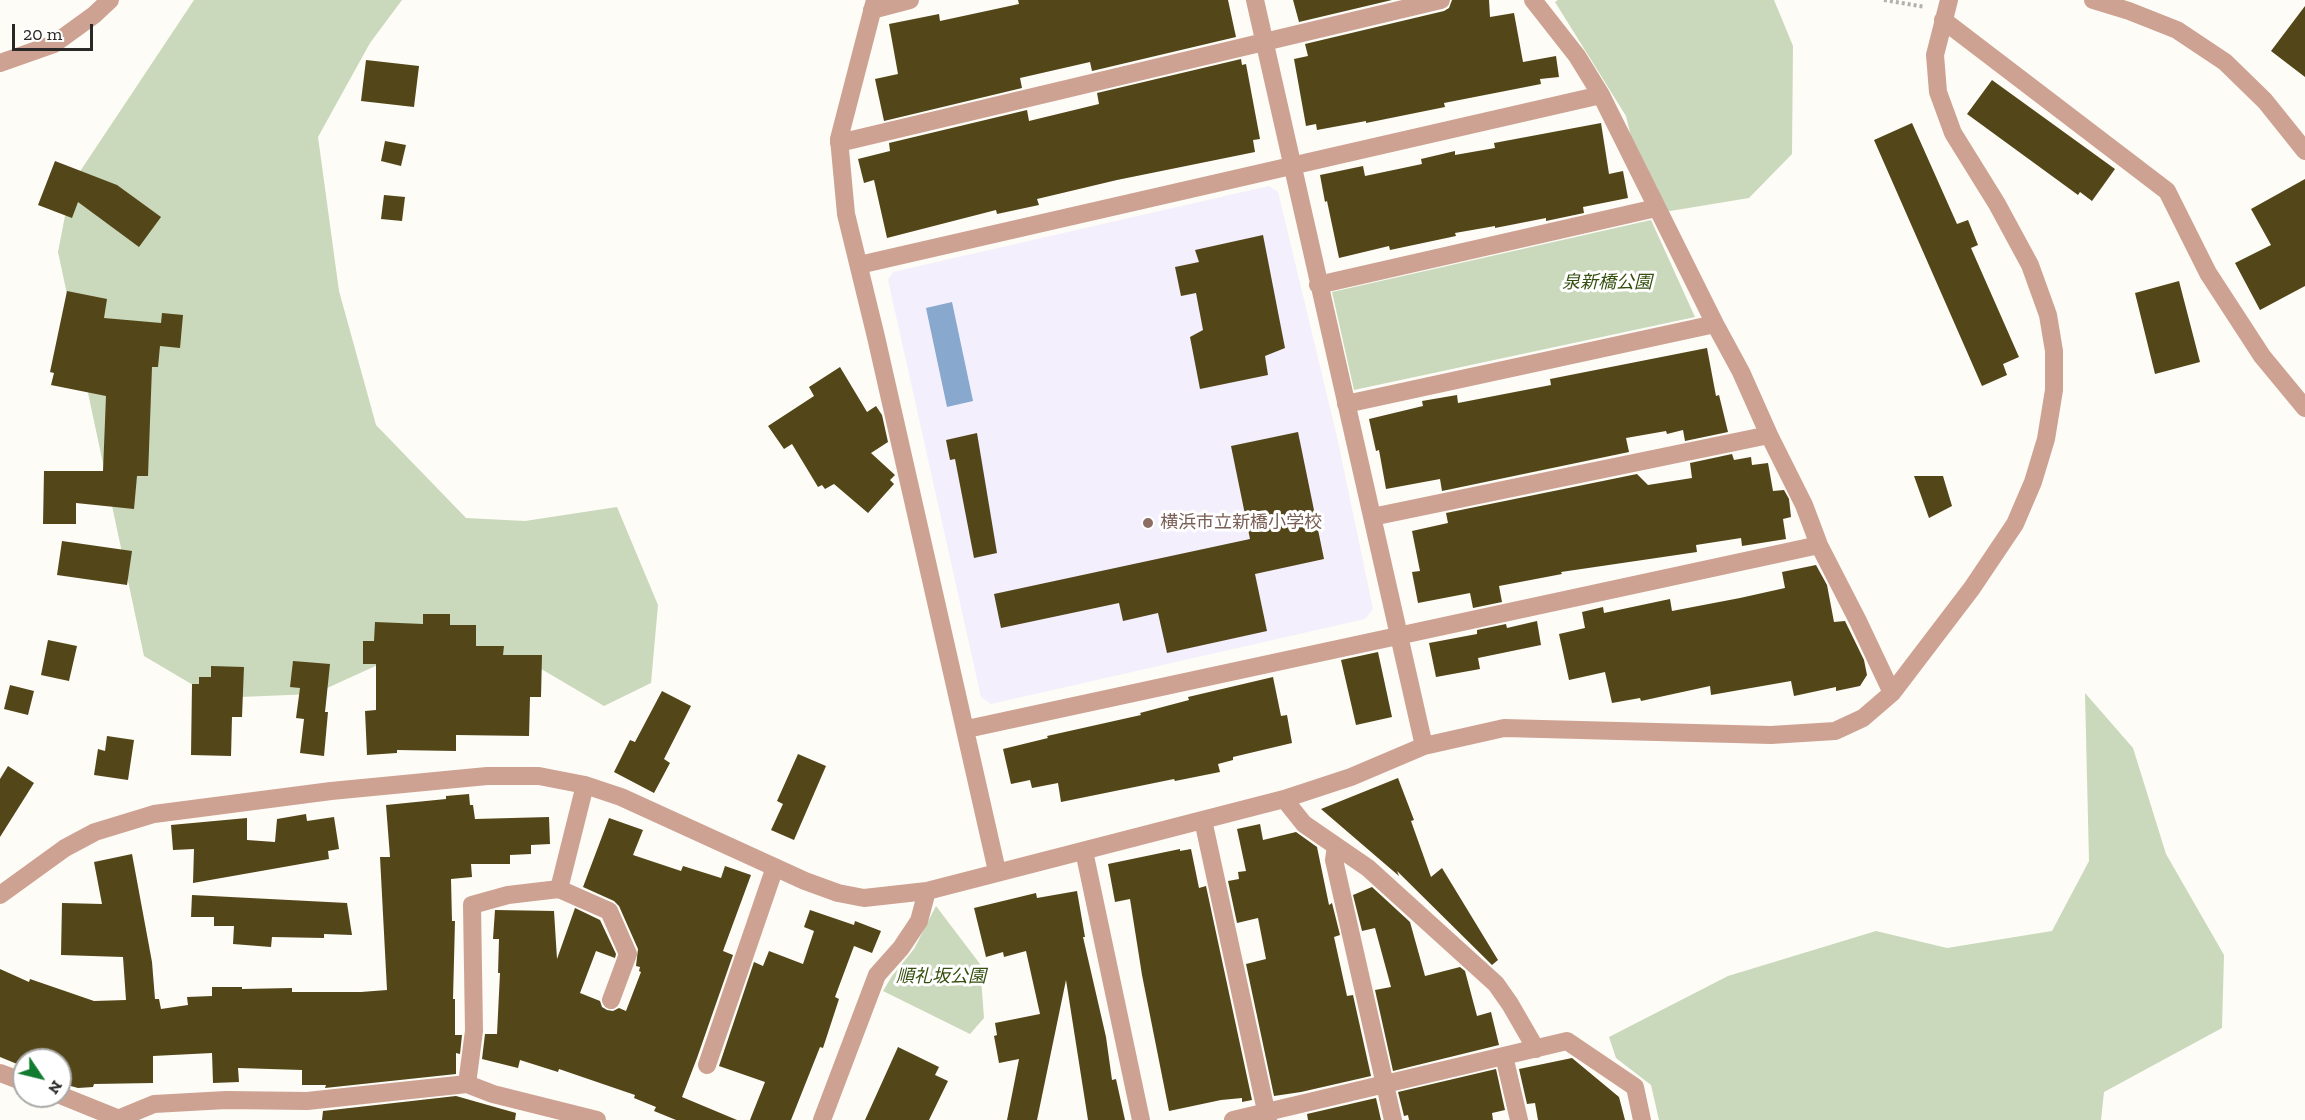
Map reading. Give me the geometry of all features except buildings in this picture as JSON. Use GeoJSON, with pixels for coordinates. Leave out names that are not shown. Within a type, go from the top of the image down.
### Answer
{"type":"FeatureCollection","features":[{"type":"Feature","properties":{"kind":"street"},"geometry":{"type":"LineString","coordinates":[[0,63],[54,44],[94,15],[110,0]]}},
{"type":"Feature","properties":{"kind":"street"},"geometry":{"type":"LineString","coordinates":[[910,0],[873,5],[839,143],[846,214],[967,729],[998,871]]}},
{"type":"Feature","properties":{"kind":"street"},"geometry":{"type":"LineString","coordinates":[[1255,0],[1424,746]]}},
{"type":"Feature","properties":{"kind":"street"},"geometry":{"type":"LineString","coordinates":[[839,143],[1441,0]]}},
{"type":"Feature","properties":{"kind":"street"},"geometry":{"type":"LineString","coordinates":[[1533,0],[1577,56],[1601,95],[1656,208],[1741,372],[1804,505],[1819,545],[1892,693]]}},
{"type":"Feature","properties":{"kind":"street"},"geometry":{"type":"LineString","coordinates":[[2093,0],[2129,10],[2177,30],[2225,62],[2265,101],[2305,151]]}},
{"type":"Feature","properties":{"kind":"street"},"geometry":{"type":"LineString","coordinates":[[0,895],[65,848],[95,832],[154,814],[331,791],[487,776],[539,776],[585,785],[621,797],[805,881],[838,893],[864,898],[927,891],[1284,799],[1351,777],[1424,746],[1504,728],[1771,735],[1835,732],[1863,718],[1892,693],[1972,588],[2014,524],[2033,482],[2046,439],[2055,390],[2054,351],[2048,315],[2030,265],[1997,204],[1953,133],[1938,92],[1935,55],[1946,10],[2167,191],[2208,273],[2262,356],[2305,408]]}},
{"type":"Feature","properties":{"kind":"street"},"geometry":{"type":"LineString","coordinates":[[859,265],[1601,95]]}},
{"type":"Feature","properties":{"kind":"street"},"geometry":{"type":"LineString","coordinates":[[1318,285],[1656,208]]}},
{"type":"Feature","properties":{"kind":"street"},"geometry":{"type":"LineString","coordinates":[[1346,404],[1715,324]]}},
{"type":"Feature","properties":{"kind":"street"},"geometry":{"type":"LineString","coordinates":[[1372,517],[1769,435]]}},
{"type":"Feature","properties":{"kind":"street"},"geometry":{"type":"LineString","coordinates":[[967,729],[1819,545]]}},
{"type":"Feature","properties":{"kind":"street"},"geometry":{"type":"LineString","coordinates":[[559,889],[585,785]]}},
{"type":"Feature","properties":{"kind":"street"},"geometry":{"type":"LineString","coordinates":[[1284,799],[1304,824],[1368,868],[1496,984],[1536,1049]]}},
{"type":"Feature","properties":{"kind":"street"},"geometry":{"type":"LineString","coordinates":[[1203,820],[1267,1116]]}},
{"type":"Feature","properties":{"kind":"street"},"geometry":{"type":"LineString","coordinates":[[1336,846],[1334,860],[1393,1120]]}},
{"type":"Feature","properties":{"kind":"street"},"geometry":{"type":"LineString","coordinates":[[1084,851],[1141,1120]]}},
{"type":"Feature","properties":{"kind":"street"},"geometry":{"type":"LineString","coordinates":[[707,1065],[775,867]]}},
{"type":"Feature","properties":{"kind":"street"},"geometry":{"type":"LineString","coordinates":[[467,1084],[474,1031],[472,905],[508,895],[559,889],[609,911],[628,954],[611,1000]]}},
{"type":"Feature","properties":{"kind":"street"},"geometry":{"type":"LineString","coordinates":[[822,1120],[877,975],[901,948],[919,921],[927,891]]}},
{"type":"Feature","properties":{"kind":"street"},"geometry":{"type":"LineString","coordinates":[[1233,1120],[1267,1116],[1567,1041],[1635,1087],[1642,1120]]}},
{"type":"Feature","properties":{"kind":"street"},"geometry":{"type":"LineString","coordinates":[[1504,1056],[1519,1120]]}},
{"type":"Feature","properties":{"kind":"street"},"geometry":{"type":"LineString","coordinates":[[72,1100],[121,1119],[154,1104],[307,1101],[467,1084],[493,1094],[597,1120]]}},
{"type":"Feature","properties":{"kind":"path"},"geometry":{"type":"LineString","coordinates":[[1884,0],[1946,10]]}},
{"type":"Feature","properties":{"kind":"shaded area","name":"横浜市立新橋小学校"},"geometry":{"type":"Polygon","coordinates":[[[1269,186],[1278,192],[1337,437],[1373,609],[1365,619],[991,704],[981,697],[888,280],[893,272],[1269,186]]]}},
{"type":"Feature","properties":{"kind":"green space"},"geometry":{"type":"Polygon","coordinates":[[[194,0],[402,0],[370,43],[318,137],[339,291],[376,425],[466,518],[525,521],[617,507],[658,605],[651,683],[604,706],[521,657],[415,648],[314,694],[215,698],[144,656],[58,252],[71,185],[194,0]]]}},
{"type":"Feature","properties":{"kind":"green space"},"geometry":{"type":"Polygon","coordinates":[[[1558,0],[1774,0],[1793,46],[1792,154],[1749,198],[1664,212],[1636,158],[1626,116],[1555,2],[1558,0]]]}},
{"type":"Feature","properties":{"kind":"green space","name":"泉新橋公園"},"geometry":{"type":"Polygon","coordinates":[[[1651,220],[1695,317],[1354,390],[1332,292],[1651,220]]]}},
{"type":"Feature","properties":{"kind":"green space"},"geometry":{"type":"Polygon","coordinates":[[[2085,693],[2133,748],[2166,854],[2224,955],[2222,1028],[2104,1092],[2101,1120],[1659,1120],[1651,1085],[1616,1058],[1609,1037],[1728,976],[1876,931],[1947,948],[2052,931],[2089,861],[2085,693]]]}},
{"type":"Feature","properties":{"kind":"green space","name":"順礼坂公園"},"geometry":{"type":"Polygon","coordinates":[[[936,906],[980,964],[984,1018],[970,1034],[883,991],[914,949],[936,906]]]}},
{"type":"Feature","properties":{"kind":"water"},"geometry":{"type":"Polygon","coordinates":[[[952,302],[973,401],[947,407],[926,308],[952,302]]]}},
{"type":"Feature","properties":{"kind":"place","name":"横浜市立新橋小学校"},"geometry":{"type":"Point","coordinates":[1148,523]}}]}
